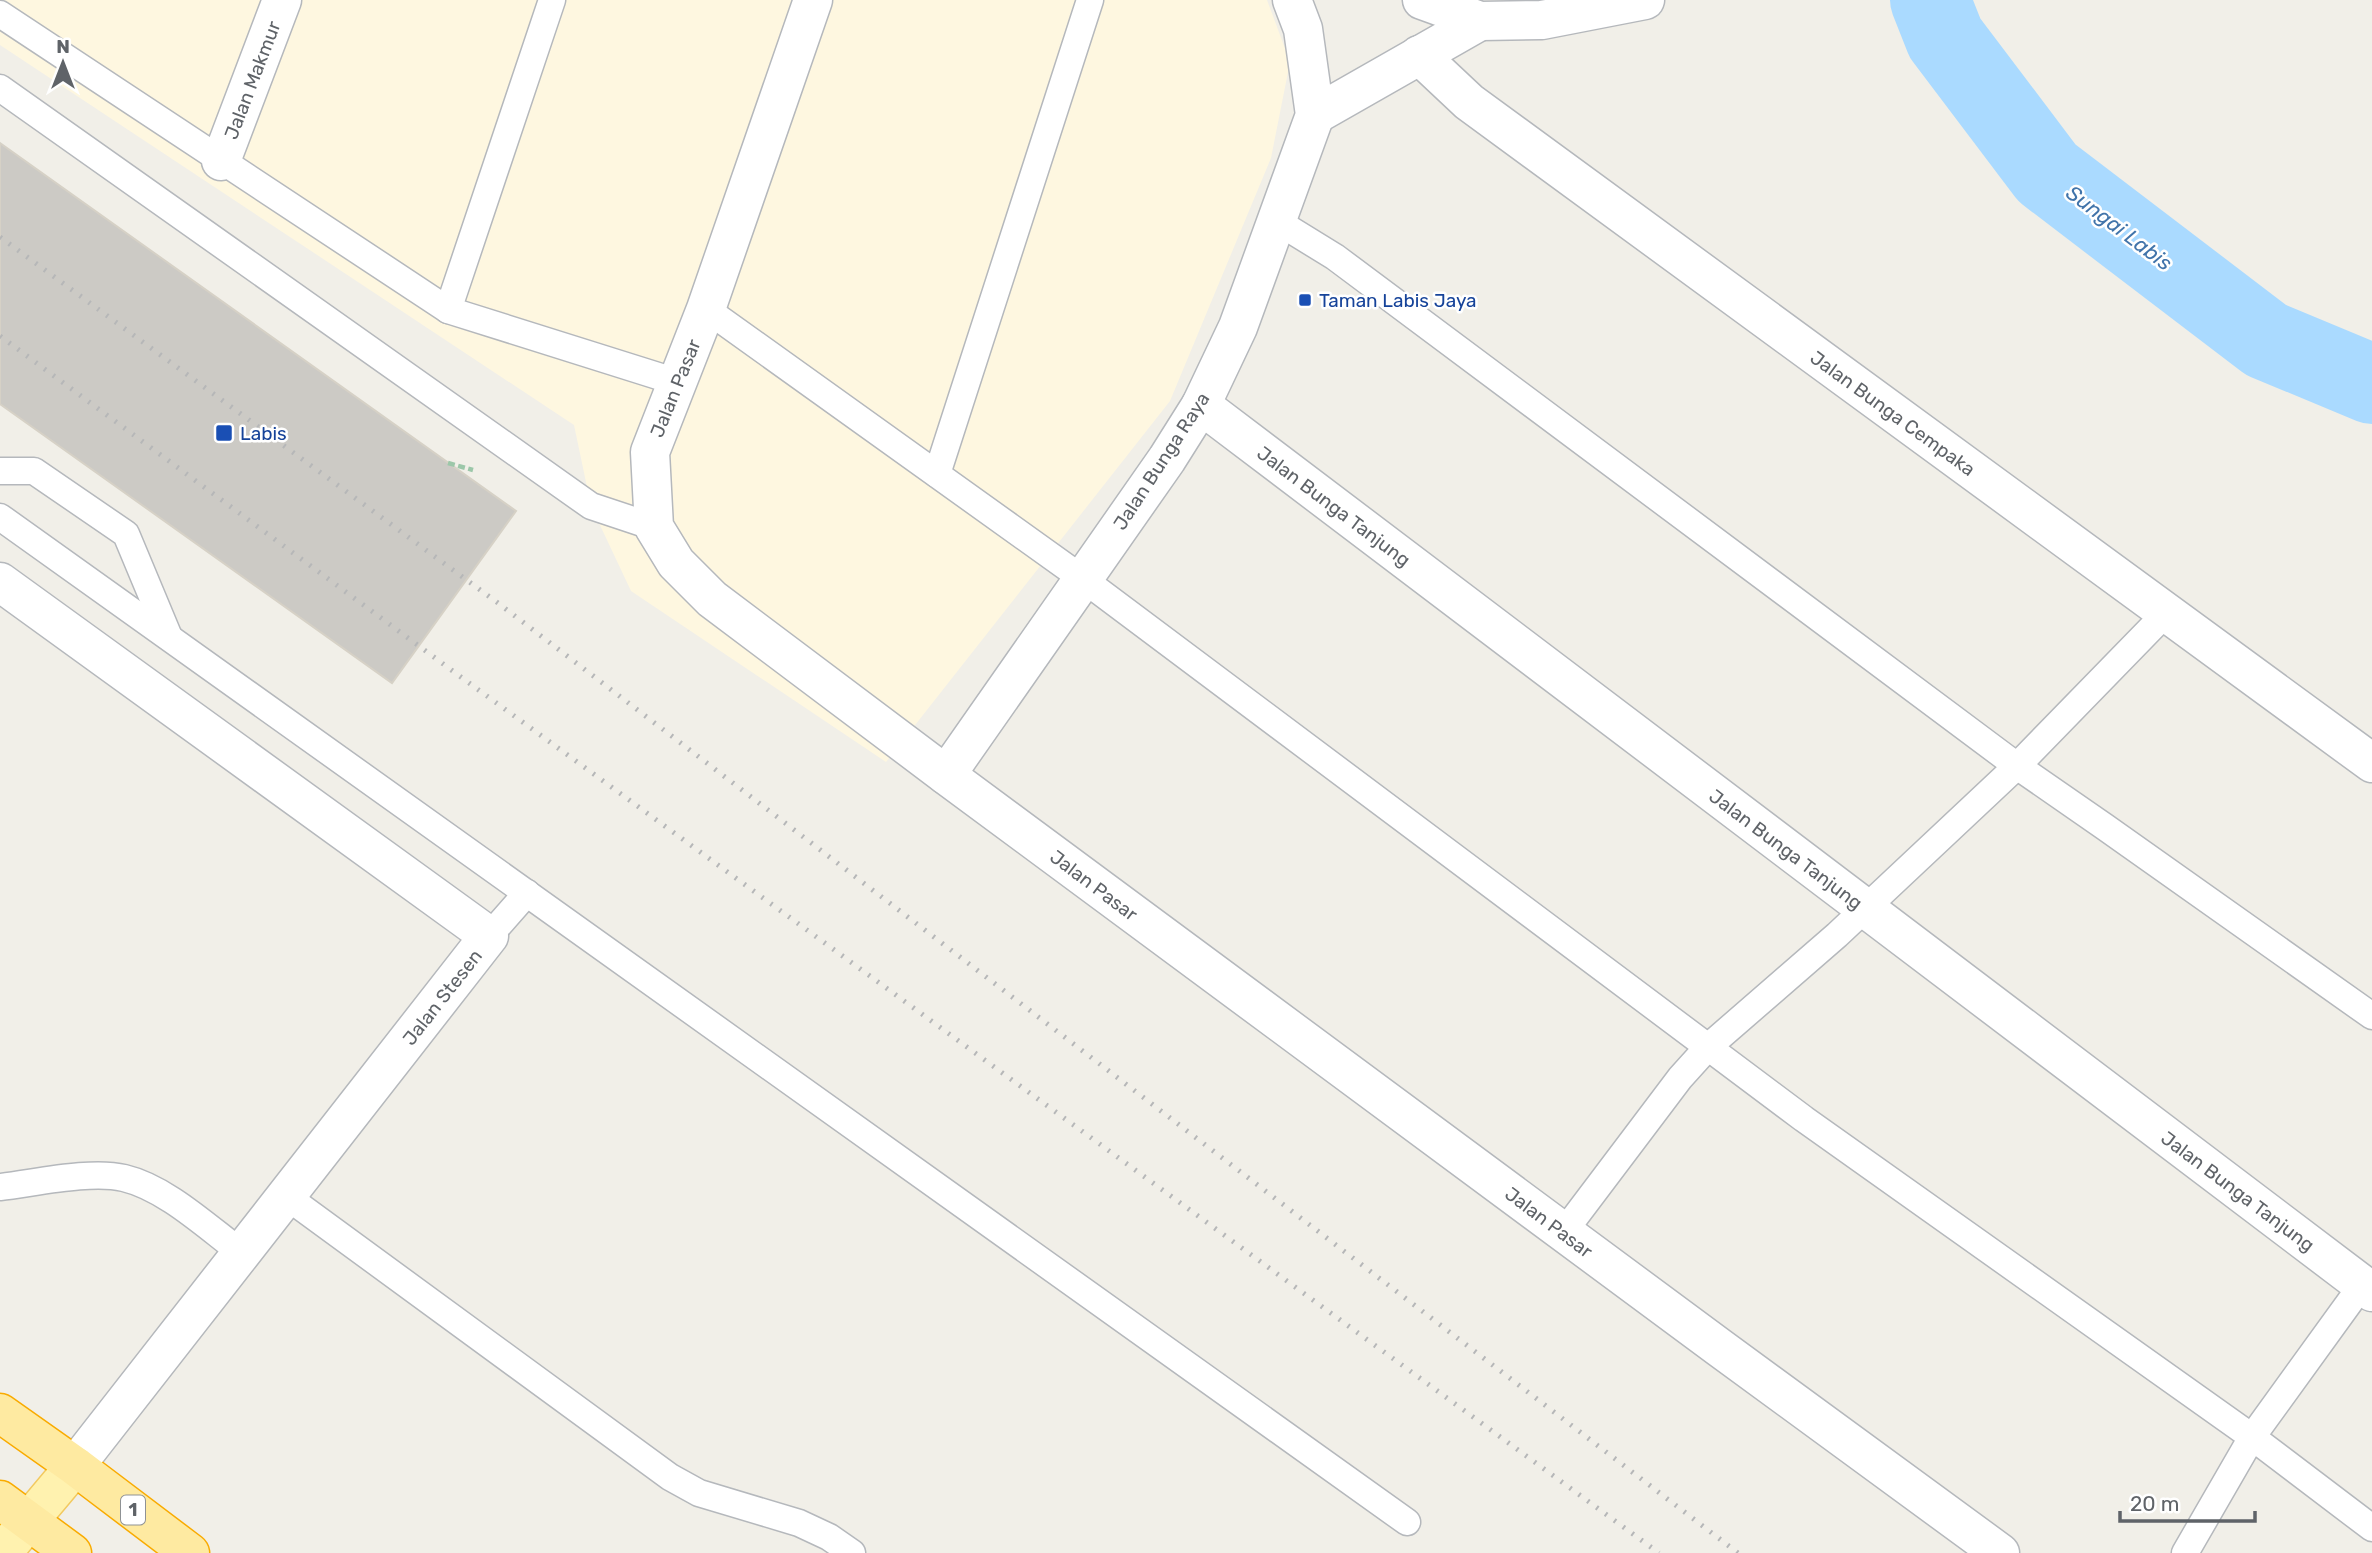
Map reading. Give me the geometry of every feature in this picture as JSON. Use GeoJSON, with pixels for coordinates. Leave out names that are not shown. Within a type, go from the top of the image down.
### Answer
{"type":"FeatureCollection","features":[{"type":"Feature","properties":{"kind":"highway","name":"1"},"geometry":{"type":"LineString","coordinates":[[0,1413],[190,1553]]}},
{"type":"Feature","properties":{"kind":"highway"},"geometry":{"type":"LineString","coordinates":[[14,1511],[72,1553]]}},
{"type":"Feature","properties":{"kind":"main road"},"geometry":{"type":"LineString","coordinates":[[2,1553],[14,1511],[75,1466]]}},
{"type":"Feature","properties":{"kind":"street","name":"Jalan Makmur"},"geometry":{"type":"LineString","coordinates":[[221,161],[282,0]]}},
{"type":"Feature","properties":{"kind":"street","name":"Jalan Pasar"},"geometry":{"type":"LineString","coordinates":[[813,0],[706,309],[650,452],[654,527],[676,563],[712,599],[946,775],[2000,1553]]}},
{"type":"Feature","properties":{"kind":"street"},"geometry":{"type":"LineString","coordinates":[[1292,0],[1303,29],[1315,115],[1480,21]]}},
{"type":"Feature","properties":{"kind":"street"},"geometry":{"type":"LineString","coordinates":[[1422,0],[1480,21],[1542,20],[1645,0]]}},
{"type":"Feature","properties":{"kind":"street","name":"Jalan Bunga Cempaka"},"geometry":{"type":"LineString","coordinates":[[1419,55],[1468,102],[2372,763]]}},
{"type":"Feature","properties":{"kind":"street","name":"Jalan Bunga Raya"},"geometry":{"type":"LineString","coordinates":[[946,775],[1167,459],[1201,405],[1238,327],[1315,115]]}},
{"type":"Feature","properties":{"kind":"street","name":"Jalan Bunga Tanjung"},"geometry":{"type":"LineString","coordinates":[[1201,405],[2367,1289]]}},
{"type":"Feature","properties":{"kind":"street","name":"Jalan Stesen"},"geometry":{"type":"LineString","coordinates":[[0,583],[489,936],[75,1466]]}},
{"type":"Feature","properties":{"kind":"lane"},"geometry":{"type":"LineString","coordinates":[[448,310],[552,0]]}},
{"type":"Feature","properties":{"kind":"lane"},"geometry":{"type":"LineString","coordinates":[[937,474],[1090,0]]}},
{"type":"Feature","properties":{"kind":"lane"},"geometry":{"type":"LineString","coordinates":[[0,14],[448,310],[677,382]]}},
{"type":"Feature","properties":{"kind":"lane"},"geometry":{"type":"LineString","coordinates":[[0,88],[591,506],[654,527]]}},
{"type":"Feature","properties":{"kind":"lane"},"geometry":{"type":"LineString","coordinates":[[1275,220],[1335,257],[2017,766],[2372,1016]]}},
{"type":"Feature","properties":{"kind":"lane"},"geometry":{"type":"LineString","coordinates":[[706,309],[1083,579],[1815,1127],[2252,1437],[2372,1528]]}},
{"type":"Feature","properties":{"kind":"lane"},"geometry":{"type":"LineString","coordinates":[[0,471],[34,471],[126,534],[169,638]]}},
{"type":"Feature","properties":{"kind":"lane"},"geometry":{"type":"LineString","coordinates":[[0,517],[1407,1522]]}},
{"type":"Feature","properties":{"kind":"lane"},"geometry":{"type":"LineString","coordinates":[[1563,1233],[1679,1078],[1708,1048],[1865,909],[2017,766],[2167,612]]}},
{"type":"Feature","properties":{"kind":"lane"},"geometry":{"type":"LineString","coordinates":[[489,936],[527,893]]}},
{"type":"Feature","properties":{"kind":"lane"},"geometry":{"type":"LineString","coordinates":[[0,1187],[96,1176],[123,1178],[157,1191],[242,1253]]}},
{"type":"Feature","properties":{"kind":"lane"},"geometry":{"type":"LineString","coordinates":[[286,1196],[670,1478],[699,1493],[799,1523],[830,1537],[852,1553]]}},
{"type":"Feature","properties":{"kind":"lane"},"geometry":{"type":"LineString","coordinates":[[2185,1553],[2252,1437],[2367,1289]]}},
{"type":"Feature","properties":{"kind":"shaded area"},"geometry":{"type":"Polygon","coordinates":[[[0,0],[1267,0],[1290,62],[1271,158],[1170,401],[886,762],[631,591],[591,506],[574,425],[0,45],[0,0]]]}},
{"type":"Feature","properties":{"kind":"building","name":"Labis"},"geometry":{"type":"Polygon","coordinates":[[[0,143],[516,511],[392,683],[0,404],[0,143]]]}},
{"type":"Feature","properties":{"kind":"waterway","name":"Sungai Labis"},"geometry":{"type":"LineString","coordinates":[[1930,0],[1945,38],[2047,173],[2266,340],[2372,384]]}},
{"type":"Feature","properties":{"kind":"railway"},"geometry":{"type":"LineString","coordinates":[[0,237],[498,603],[1738,1553]]}},
{"type":"Feature","properties":{"kind":"railway"},"geometry":{"type":"LineString","coordinates":[[0,336],[450,669],[1659,1553]]}},
{"type":"Feature","properties":{"kind":"place","name":"Taman Labis Jaya"},"geometry":{"type":"Point","coordinates":[1305,300]}},
{"type":"Feature","properties":{"kind":"place","name":"Labis"},"geometry":{"type":"Point","coordinates":[224,433]}}]}
